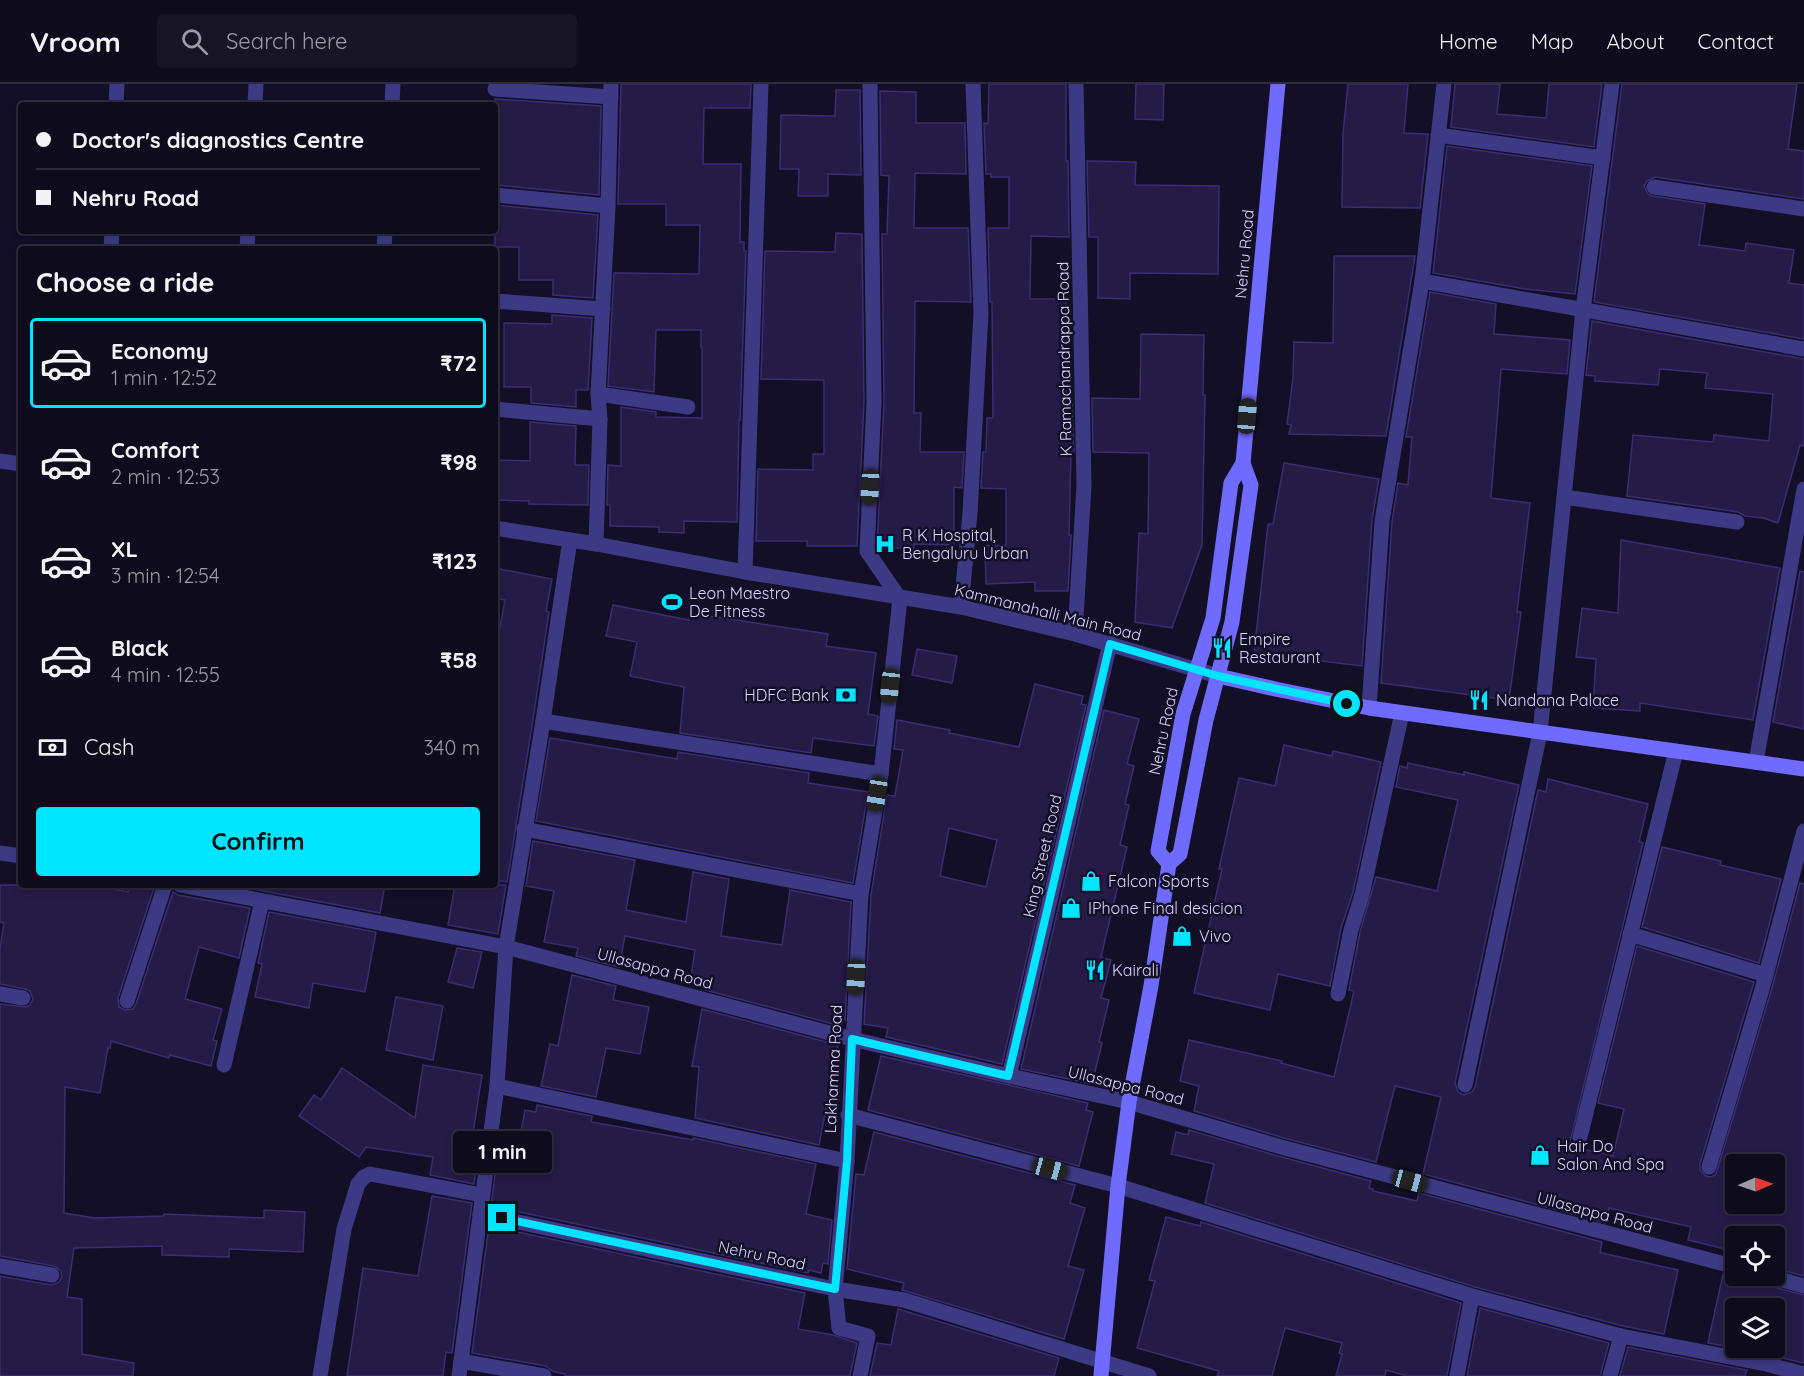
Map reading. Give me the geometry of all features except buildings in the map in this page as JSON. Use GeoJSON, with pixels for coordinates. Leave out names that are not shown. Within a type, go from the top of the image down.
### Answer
{"type":"FeatureCollection","features":[{"type":"Feature","properties":{"kind":"main road","name":"Nehru Road"},"geometry":{"type":"LineString","coordinates":[[1169,864],[1158,851],[1183,714],[1213,618],[1231,483],[1243,463],[1278,84]]}},
{"type":"Feature","properties":{"kind":"main road","name":"Nehru Road"},"geometry":{"type":"LineString","coordinates":[[1102,1369],[1118,1186],[1129,1102],[1151,986],[1169,864],[1180,854],[1206,720],[1232,622],[1251,484],[1243,463]]}},
{"type":"Feature","properties":{"kind":"main road","name":"Kammanahalli Main Road"},"geometry":{"type":"LineString","coordinates":[[1218,676],[1369,708],[1804,769]]}},
{"type":"Feature","properties":{"kind":"street"},"geometry":{"type":"LineString","coordinates":[[116,102],[117,84]]}},
{"type":"Feature","properties":{"kind":"street"},"geometry":{"type":"LineString","coordinates":[[255,102],[256,84]]}},
{"type":"Feature","properties":{"kind":"street"},"geometry":{"type":"LineString","coordinates":[[392,102],[393,84]]}},
{"type":"Feature","properties":{"kind":"street"},"geometry":{"type":"LineString","coordinates":[[745,572],[761,84]]}},
{"type":"Feature","properties":{"kind":"street"},"geometry":{"type":"LineString","coordinates":[[870,84],[874,402],[867,551],[900,598]]}},
{"type":"Feature","properties":{"kind":"street"},"geometry":{"type":"LineString","coordinates":[[961,607],[970,513],[981,314],[973,84]]}},
{"type":"Feature","properties":{"kind":"street","name":"K Ramachandrappa Road"},"geometry":{"type":"LineString","coordinates":[[1076,84],[1084,486],[1076,634]]}},
{"type":"Feature","properties":{"kind":"street"},"geometry":{"type":"LineString","coordinates":[[1369,708],[1382,521],[1422,281],[1444,84]]}},
{"type":"Feature","properties":{"kind":"street"},"geometry":{"type":"LineString","coordinates":[[1466,1085],[1540,733],[1583,310],[1612,84]]}},
{"type":"Feature","properties":{"kind":"street"},"geometry":{"type":"LineString","coordinates":[[495,89],[611,90],[608,206],[598,394],[600,419],[596,543]]}},
{"type":"Feature","properties":{"kind":"street"},"geometry":{"type":"LineString","coordinates":[[1438,135],[1603,158]]}},
{"type":"Feature","properties":{"kind":"street"},"geometry":{"type":"LineString","coordinates":[[1654,187],[1804,209]]}},
{"type":"Feature","properties":{"kind":"street"},"geometry":{"type":"LineString","coordinates":[[498,195],[608,206]]}},
{"type":"Feature","properties":{"kind":"street"},"geometry":{"type":"LineString","coordinates":[[1422,281],[1804,349]]}},
{"type":"Feature","properties":{"kind":"street"},"geometry":{"type":"LineString","coordinates":[[498,301],[603,309]]}},
{"type":"Feature","properties":{"kind":"street"},"geometry":{"type":"LineString","coordinates":[[598,394],[688,407]]}},
{"type":"Feature","properties":{"kind":"street"},"geometry":{"type":"LineString","coordinates":[[498,409],[600,419]]}},
{"type":"Feature","properties":{"kind":"street"},"geometry":{"type":"LineString","coordinates":[[0,461],[18,464]]}},
{"type":"Feature","properties":{"kind":"street"},"geometry":{"type":"LineString","coordinates":[[1756,762],[1804,489]]}},
{"type":"Feature","properties":{"kind":"street"},"geometry":{"type":"LineString","coordinates":[[1564,497],[1737,522]]}},
{"type":"Feature","properties":{"kind":"street","name":"Kammanahalli Main Road"},"geometry":{"type":"LineString","coordinates":[[498,528],[596,543],[745,572],[961,607],[1076,634],[1218,676]]}},
{"type":"Feature","properties":{"kind":"street"},"geometry":{"type":"LineString","coordinates":[[544,1376],[460,1369],[497,1086],[506,947],[570,540]]}},
{"type":"Feature","properties":{"kind":"street","name":"Lakhamma Road"},"geometry":{"type":"LineString","coordinates":[[860,1376],[868,1336],[839,1328],[835,1289],[847,1161],[861,894],[881,774],[900,598]]}},
{"type":"Feature","properties":{"kind":"street","name":"King Street Road"},"geometry":{"type":"LineString","coordinates":[[1008,1076],[1110,644]]}},
{"type":"Feature","properties":{"kind":"street"},"geometry":{"type":"LineString","coordinates":[[1338,994],[1402,713]]}},
{"type":"Feature","properties":{"kind":"street"},"geometry":{"type":"LineString","coordinates":[[543,721],[881,774]]}},
{"type":"Feature","properties":{"kind":"street"},"geometry":{"type":"LineString","coordinates":[[1580,1137],[1676,751]]}},
{"type":"Feature","properties":{"kind":"street"},"geometry":{"type":"LineString","coordinates":[[524,829],[861,894]]}},
{"type":"Feature","properties":{"kind":"street"},"geometry":{"type":"LineString","coordinates":[[1709,1167],[1766,975],[1804,831]]}},
{"type":"Feature","properties":{"kind":"street"},"geometry":{"type":"LineString","coordinates":[[0,853],[18,856]]}},
{"type":"Feature","properties":{"kind":"street"},"geometry":{"type":"LineString","coordinates":[[127,1002],[164,888]]}},
{"type":"Feature","properties":{"kind":"street","name":"Ullasappa Road"},"geometry":{"type":"LineString","coordinates":[[195,888],[506,947],[852,1039],[1129,1102],[1281,1147],[1725,1264]]}},
{"type":"Feature","properties":{"kind":"street"},"geometry":{"type":"LineString","coordinates":[[224,1065],[262,901]]}},
{"type":"Feature","properties":{"kind":"street"},"geometry":{"type":"LineString","coordinates":[[1630,934],[1766,975]]}},
{"type":"Feature","properties":{"kind":"street"},"geometry":{"type":"LineString","coordinates":[[0,994],[23,998]]}},
{"type":"Feature","properties":{"kind":"street"},"geometry":{"type":"LineString","coordinates":[[497,1086],[847,1161]]}},
{"type":"Feature","properties":{"kind":"street"},"geometry":{"type":"LineString","coordinates":[[848,1115],[1118,1186],[1472,1296],[1621,1336],[1764,1370],[1804,1374]]}},
{"type":"Feature","properties":{"kind":"street"},"geometry":{"type":"LineString","coordinates":[[320,1376],[344,1229],[358,1184],[364,1177],[370,1174],[482,1195]]}},
{"type":"Feature","properties":{"kind":"street","name":"Nehru Road"},"geometry":{"type":"LineString","coordinates":[[480,1214],[835,1289],[904,1300],[1102,1369]]}},
{"type":"Feature","properties":{"kind":"street"},"geometry":{"type":"LineString","coordinates":[[0,1266],[52,1275]]}},
{"type":"Feature","properties":{"kind":"street"},"geometry":{"type":"LineString","coordinates":[[1785,1281],[1804,1286]]}},
{"type":"Feature","properties":{"kind":"street"},"geometry":{"type":"LineString","coordinates":[[1457,1376],[1472,1296]]}},
{"type":"Feature","properties":{"kind":"street"},"geometry":{"type":"LineString","coordinates":[[1610,1376],[1621,1336]]}},
{"type":"Feature","properties":{"kind":"street"},"geometry":{"type":"LineString","coordinates":[[1102,1369],[1149,1376]]}},
{"type":"Feature","properties":{"kind":"place","name":"R K Hospital, Bengaluru Urban"},"geometry":{"type":"Point","coordinates":[885,544]}},
{"type":"Feature","properties":{"kind":"place","name":"Leon Maestro De Fitness"},"geometry":{"type":"Point","coordinates":[672,602]}},
{"type":"Feature","properties":{"kind":"place","name":"Empire Restaurant"},"geometry":{"type":"Point","coordinates":[1222,648]}},
{"type":"Feature","properties":{"kind":"place","name":"HDFC Bank"},"geometry":{"type":"Point","coordinates":[846,695]}},
{"type":"Feature","properties":{"kind":"place","name":"Nandana Palace"},"geometry":{"type":"Point","coordinates":[1479,700]}},
{"type":"Feature","properties":{"kind":"place","name":"Falcon Sports"},"geometry":{"type":"Point","coordinates":[1091,881]}},
{"type":"Feature","properties":{"kind":"place","name":"IPhone Final desicion"},"geometry":{"type":"Point","coordinates":[1071,908]}},
{"type":"Feature","properties":{"kind":"place","name":"Vivo"},"geometry":{"type":"Point","coordinates":[1182,936]}},
{"type":"Feature","properties":{"kind":"place","name":"Kairali"},"geometry":{"type":"Point","coordinates":[1095,970]}},
{"type":"Feature","properties":{"kind":"place","name":"Hair Do Salon And Spa"},"geometry":{"type":"Point","coordinates":[1540,1155]}},
{"type":"Feature","properties":{"kind":"route"},"geometry":{"type":"LineString","coordinates":[[502,1218],[835,1289],[847,1161],[852,1039],[1008,1076],[1110,644],[1218,676],[1347,704]]}}]}
